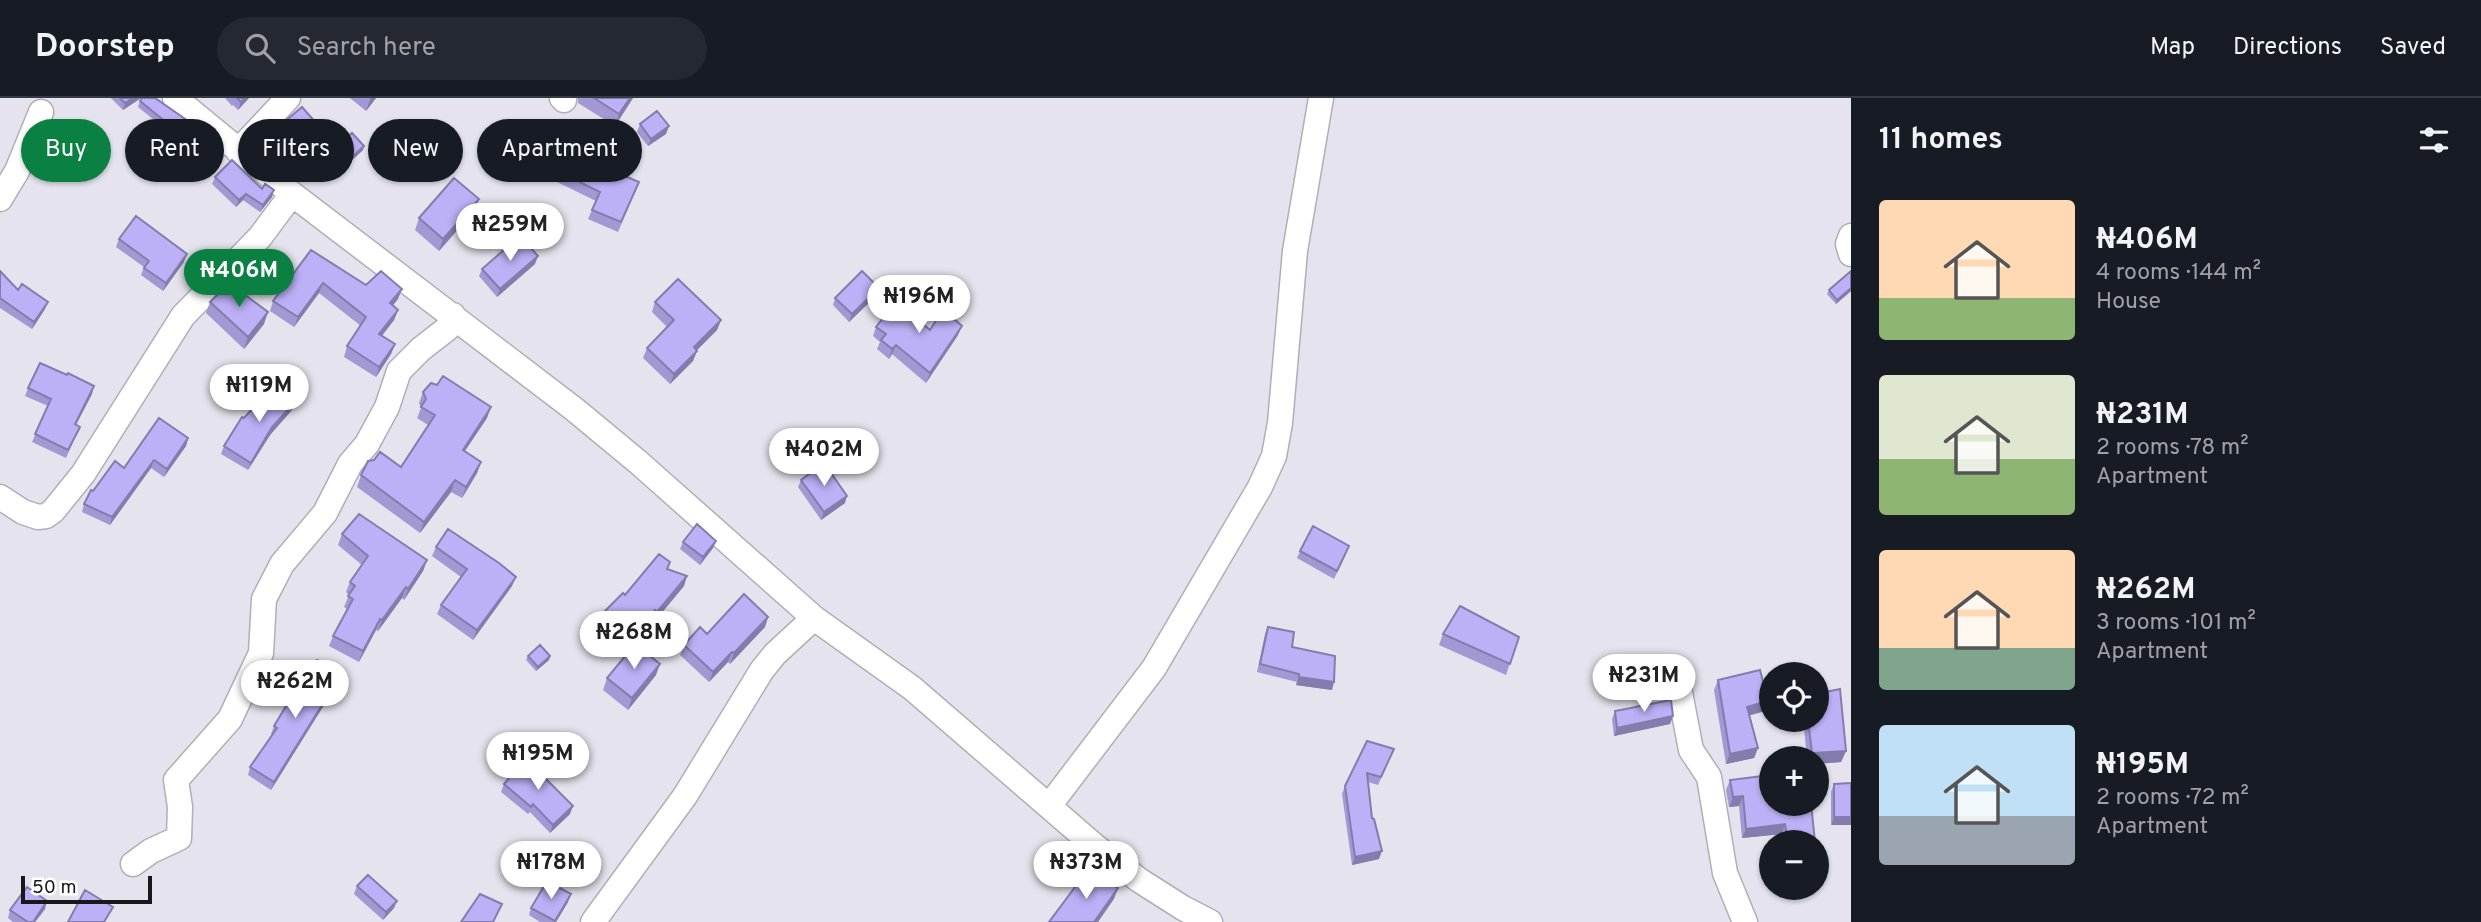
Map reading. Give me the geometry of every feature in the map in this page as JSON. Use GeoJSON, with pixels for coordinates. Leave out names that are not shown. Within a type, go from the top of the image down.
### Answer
{"type":"FeatureCollection","features":[{"type":"Feature","properties":{"kind":"street"},"geometry":{"type":"LineString","coordinates":[[175,98],[238,150]]}},
{"type":"Feature","properties":{"kind":"street"},"geometry":{"type":"LineString","coordinates":[[268,119],[288,98]]}},
{"type":"Feature","properties":{"kind":"street"},"geometry":{"type":"LineString","coordinates":[[1049,806],[1154,668],[1260,487],[1273,456],[1280,423],[1295,251],[1321,98]]}},
{"type":"Feature","properties":{"kind":"street"},"geometry":{"type":"LineString","coordinates":[[0,200],[16,172],[41,112]]}},
{"type":"Feature","properties":{"kind":"street"},"geometry":{"type":"LineString","coordinates":[[277,182],[453,315],[638,462],[814,618],[912,688],[1096,847],[1139,880],[1210,922]]}},
{"type":"Feature","properties":{"kind":"street"},"geometry":{"type":"LineString","coordinates":[[0,497],[23,512],[38,517],[46,516],[53,510],[83,474],[183,316],[260,237],[292,194]]}},
{"type":"Feature","properties":{"kind":"street"},"geometry":{"type":"LineString","coordinates":[[1851,236],[1848,244],[1851,254]]}},
{"type":"Feature","properties":{"kind":"street"},"geometry":{"type":"LineString","coordinates":[[134,864],[151,851],[179,838],[180,807],[176,780],[230,719],[261,653],[264,599],[282,565],[325,513],[349,464],[367,444],[387,407],[399,371],[448,328],[453,315]]}},
{"type":"Feature","properties":{"kind":"street"},"geometry":{"type":"LineString","coordinates":[[593,922],[685,796],[762,670],[775,654],[814,618]]}},
{"type":"Feature","properties":{"kind":"street"},"geometry":{"type":"LineString","coordinates":[[1678,682],[1691,750],[1709,777],[1725,873],[1745,922]]}},
{"type":"Feature","properties":{"kind":"building"},"geometry":{"type":"Polygon","coordinates":[[[120,98],[133,98],[125,103],[120,98]]]}},
{"type":"Feature","properties":{"kind":"building"},"geometry":{"type":"Polygon","coordinates":[[[142,98],[155,98],[185,119],[162,119],[140,101],[142,98]]]}},
{"type":"Feature","properties":{"kind":"building"},"geometry":{"type":"Polygon","coordinates":[[[594,98],[630,98],[619,114],[594,98]]]}},
{"type":"Feature","properties":{"kind":"building"},"geometry":{"type":"Polygon","coordinates":[[[302,107],[313,119],[288,119],[302,107]]]}},
{"type":"Feature","properties":{"kind":"building"},"geometry":{"type":"Polygon","coordinates":[[[657,111],[669,126],[651,139],[642,122],[657,111]]]}},
{"type":"Feature","properties":{"kind":"building"},"geometry":{"type":"Polygon","coordinates":[[[354,135],[364,146],[354,155],[354,135]]]}},
{"type":"Feature","properties":{"kind":"building"},"geometry":{"type":"Polygon","coordinates":[[[232,160],[238,166],[238,182],[255,182],[262,189],[265,184],[274,190],[263,205],[246,194],[239,200],[220,182],[224,182],[224,168],[232,160]]]}},
{"type":"Feature","properties":{"kind":"building"},"geometry":{"type":"Polygon","coordinates":[[[450,182],[459,182],[479,199],[443,239],[419,218],[450,182]]]}},
{"type":"Feature","properties":{"kind":"building"},"geometry":{"type":"Polygon","coordinates":[[[579,182],[639,182],[621,222],[592,210],[600,192],[579,182]]]}},
{"type":"Feature","properties":{"kind":"building"},"geometry":{"type":"Polygon","coordinates":[[[136,216],[187,254],[166,283],[144,268],[149,261],[119,239],[136,216]]]}},
{"type":"Feature","properties":{"kind":"building"},"geometry":{"type":"Polygon","coordinates":[[[520,236],[538,256],[500,289],[482,269],[520,236]]]}},
{"type":"Feature","properties":{"kind":"building"},"geometry":{"type":"Polygon","coordinates":[[[311,250],[366,285],[381,271],[402,289],[390,303],[398,310],[379,334],[395,344],[379,367],[347,346],[366,317],[323,283],[298,317],[273,301],[311,250]]]}},
{"type":"Feature","properties":{"kind":"building"},"geometry":{"type":"Polygon","coordinates":[[[0,271],[18,290],[22,284],[48,302],[34,322],[0,298],[0,271]]]}},
{"type":"Feature","properties":{"kind":"building"},"geometry":{"type":"Polygon","coordinates":[[[862,271],[879,288],[852,314],[835,298],[862,271]]]}},
{"type":"Feature","properties":{"kind":"building"},"geometry":{"type":"Polygon","coordinates":[[[1851,271],[1851,288],[1837,300],[1829,290],[1851,271]]]}},
{"type":"Feature","properties":{"kind":"building"},"geometry":{"type":"Polygon","coordinates":[[[678,279],[721,320],[694,347],[697,351],[674,374],[647,348],[674,320],[655,302],[678,279]]]}},
{"type":"Feature","properties":{"kind":"building"},"geometry":{"type":"Polygon","coordinates":[[[229,283],[268,312],[248,337],[210,302],[229,283]]]}},
{"type":"Feature","properties":{"kind":"building"},"geometry":{"type":"Polygon","coordinates":[[[896,301],[930,330],[943,309],[962,326],[930,373],[896,345],[892,349],[881,340],[886,334],[876,327],[896,301]]]}},
{"type":"Feature","properties":{"kind":"building"},"geometry":{"type":"Polygon","coordinates":[[[40,363],[94,386],[75,424],[80,427],[68,450],[35,434],[51,399],[28,388],[40,363]]]}},
{"type":"Feature","properties":{"kind":"building"},"geometry":{"type":"Polygon","coordinates":[[[443,376],[491,407],[463,450],[481,462],[466,487],[455,480],[424,522],[361,475],[368,461],[374,460],[380,452],[401,467],[435,415],[421,407],[426,399],[423,392],[431,383],[437,385],[443,376]]]}},
{"type":"Feature","properties":{"kind":"building"},"geometry":{"type":"Polygon","coordinates":[[[275,384],[295,402],[272,427],[251,463],[224,446],[242,417],[244,418],[275,384]]]}},
{"type":"Feature","properties":{"kind":"building"},"geometry":{"type":"Polygon","coordinates":[[[159,418],[188,438],[167,469],[154,460],[112,517],[84,504],[91,490],[93,491],[115,461],[124,468],[159,418]]]}},
{"type":"Feature","properties":{"kind":"building"},"geometry":{"type":"Polygon","coordinates":[[[824,463],[847,496],[824,512],[801,480],[824,463]]]}},
{"type":"Feature","properties":{"kind":"building"},"geometry":{"type":"Polygon","coordinates":[[[359,514],[427,560],[408,589],[406,587],[382,620],[380,619],[363,651],[333,636],[353,599],[348,596],[355,586],[350,582],[368,556],[342,534],[359,514]]]}},
{"type":"Feature","properties":{"kind":"building"},"geometry":{"type":"Polygon","coordinates":[[[697,524],[716,541],[703,557],[683,542],[697,524]]]}},
{"type":"Feature","properties":{"kind":"building"},"geometry":{"type":"Polygon","coordinates":[[[1313,526],[1349,546],[1337,571],[1300,551],[1313,526]]]}},
{"type":"Feature","properties":{"kind":"building"},"geometry":{"type":"Polygon","coordinates":[[[448,529],[516,577],[477,630],[441,605],[467,569],[436,547],[448,529]]]}},
{"type":"Feature","properties":{"kind":"building"},"geometry":{"type":"Polygon","coordinates":[[[659,554],[670,562],[667,569],[687,576],[657,612],[655,610],[632,636],[605,611],[623,593],[625,595],[659,554]]]}},
{"type":"Feature","properties":{"kind":"building"},"geometry":{"type":"Polygon","coordinates":[[[744,594],[768,617],[713,672],[684,645],[700,627],[707,634],[744,594]]]}},
{"type":"Feature","properties":{"kind":"building"},"geometry":{"type":"Polygon","coordinates":[[[1460,606],[1519,637],[1510,664],[1443,634],[1460,606]]]}},
{"type":"Feature","properties":{"kind":"building"},"geometry":{"type":"Polygon","coordinates":[[[1268,627],[1294,632],[1292,647],[1335,656],[1334,682],[1299,677],[1299,674],[1260,664],[1268,627]]]}},
{"type":"Feature","properties":{"kind":"building"},"geometry":{"type":"Polygon","coordinates":[[[635,644],[660,664],[632,698],[607,678],[635,644]]]}},
{"type":"Feature","properties":{"kind":"building"},"geometry":{"type":"Polygon","coordinates":[[[540,645],[550,656],[538,667],[528,656],[540,645]]]}},
{"type":"Feature","properties":{"kind":"building"},"geometry":{"type":"Polygon","coordinates":[[[317,660],[339,671],[327,697],[274,782],[250,767],[277,728],[274,726],[303,678],[308,678],[317,660]]]}},
{"type":"Feature","properties":{"kind":"building"},"geometry":{"type":"Polygon","coordinates":[[[1759,670],[1759,704],[1747,707],[1758,748],[1730,754],[1718,680],[1759,670]]]}},
{"type":"Feature","properties":{"kind":"building"},"geometry":{"type":"Polygon","coordinates":[[[1840,689],[1846,751],[1829,752],[1829,746],[1811,746],[1810,732],[1829,732],[1829,691],[1840,689]]]}},
{"type":"Feature","properties":{"kind":"building"},"geometry":{"type":"Polygon","coordinates":[[[1671,700],[1673,716],[1617,728],[1615,711],[1671,700]]]}},
{"type":"Feature","properties":{"kind":"building"},"geometry":{"type":"Polygon","coordinates":[[[1367,741],[1394,749],[1381,777],[1367,773],[1372,818],[1382,851],[1355,857],[1345,786],[1367,741]]]}},
{"type":"Feature","properties":{"kind":"building"},"geometry":{"type":"Polygon","coordinates":[[[522,763],[528,768],[532,763],[544,773],[542,775],[573,806],[553,825],[533,804],[531,807],[504,784],[522,763]]]}},
{"type":"Feature","properties":{"kind":"building"},"geometry":{"type":"Polygon","coordinates":[[[1759,776],[1759,816],[1812,816],[1814,830],[1786,830],[1785,824],[1746,829],[1743,796],[1733,797],[1730,780],[1759,776]]]}},
{"type":"Feature","properties":{"kind":"building"},"geometry":{"type":"Polygon","coordinates":[[[1851,783],[1851,817],[1834,817],[1834,784],[1851,783]]]}},
{"type":"Feature","properties":{"kind":"building"},"geometry":{"type":"Polygon","coordinates":[[[1087,871],[1118,888],[1094,922],[1049,922],[1087,871]]]}},
{"type":"Feature","properties":{"kind":"building"},"geometry":{"type":"Polygon","coordinates":[[[368,875],[397,901],[386,912],[357,886],[368,875]]]}},
{"type":"Feature","properties":{"kind":"building"},"geometry":{"type":"Polygon","coordinates":[[[547,881],[571,894],[555,921],[531,908],[547,881]]]}},
{"type":"Feature","properties":{"kind":"building"},"geometry":{"type":"Polygon","coordinates":[[[27,887],[47,901],[33,922],[28,922],[10,910],[27,887]]]}},
{"type":"Feature","properties":{"kind":"building"},"geometry":{"type":"Polygon","coordinates":[[[85,890],[113,907],[104,922],[68,922],[85,890]]]}},
{"type":"Feature","properties":{"kind":"building"},"geometry":{"type":"Polygon","coordinates":[[[480,894],[502,904],[493,922],[461,922],[480,894]]]}}]}
